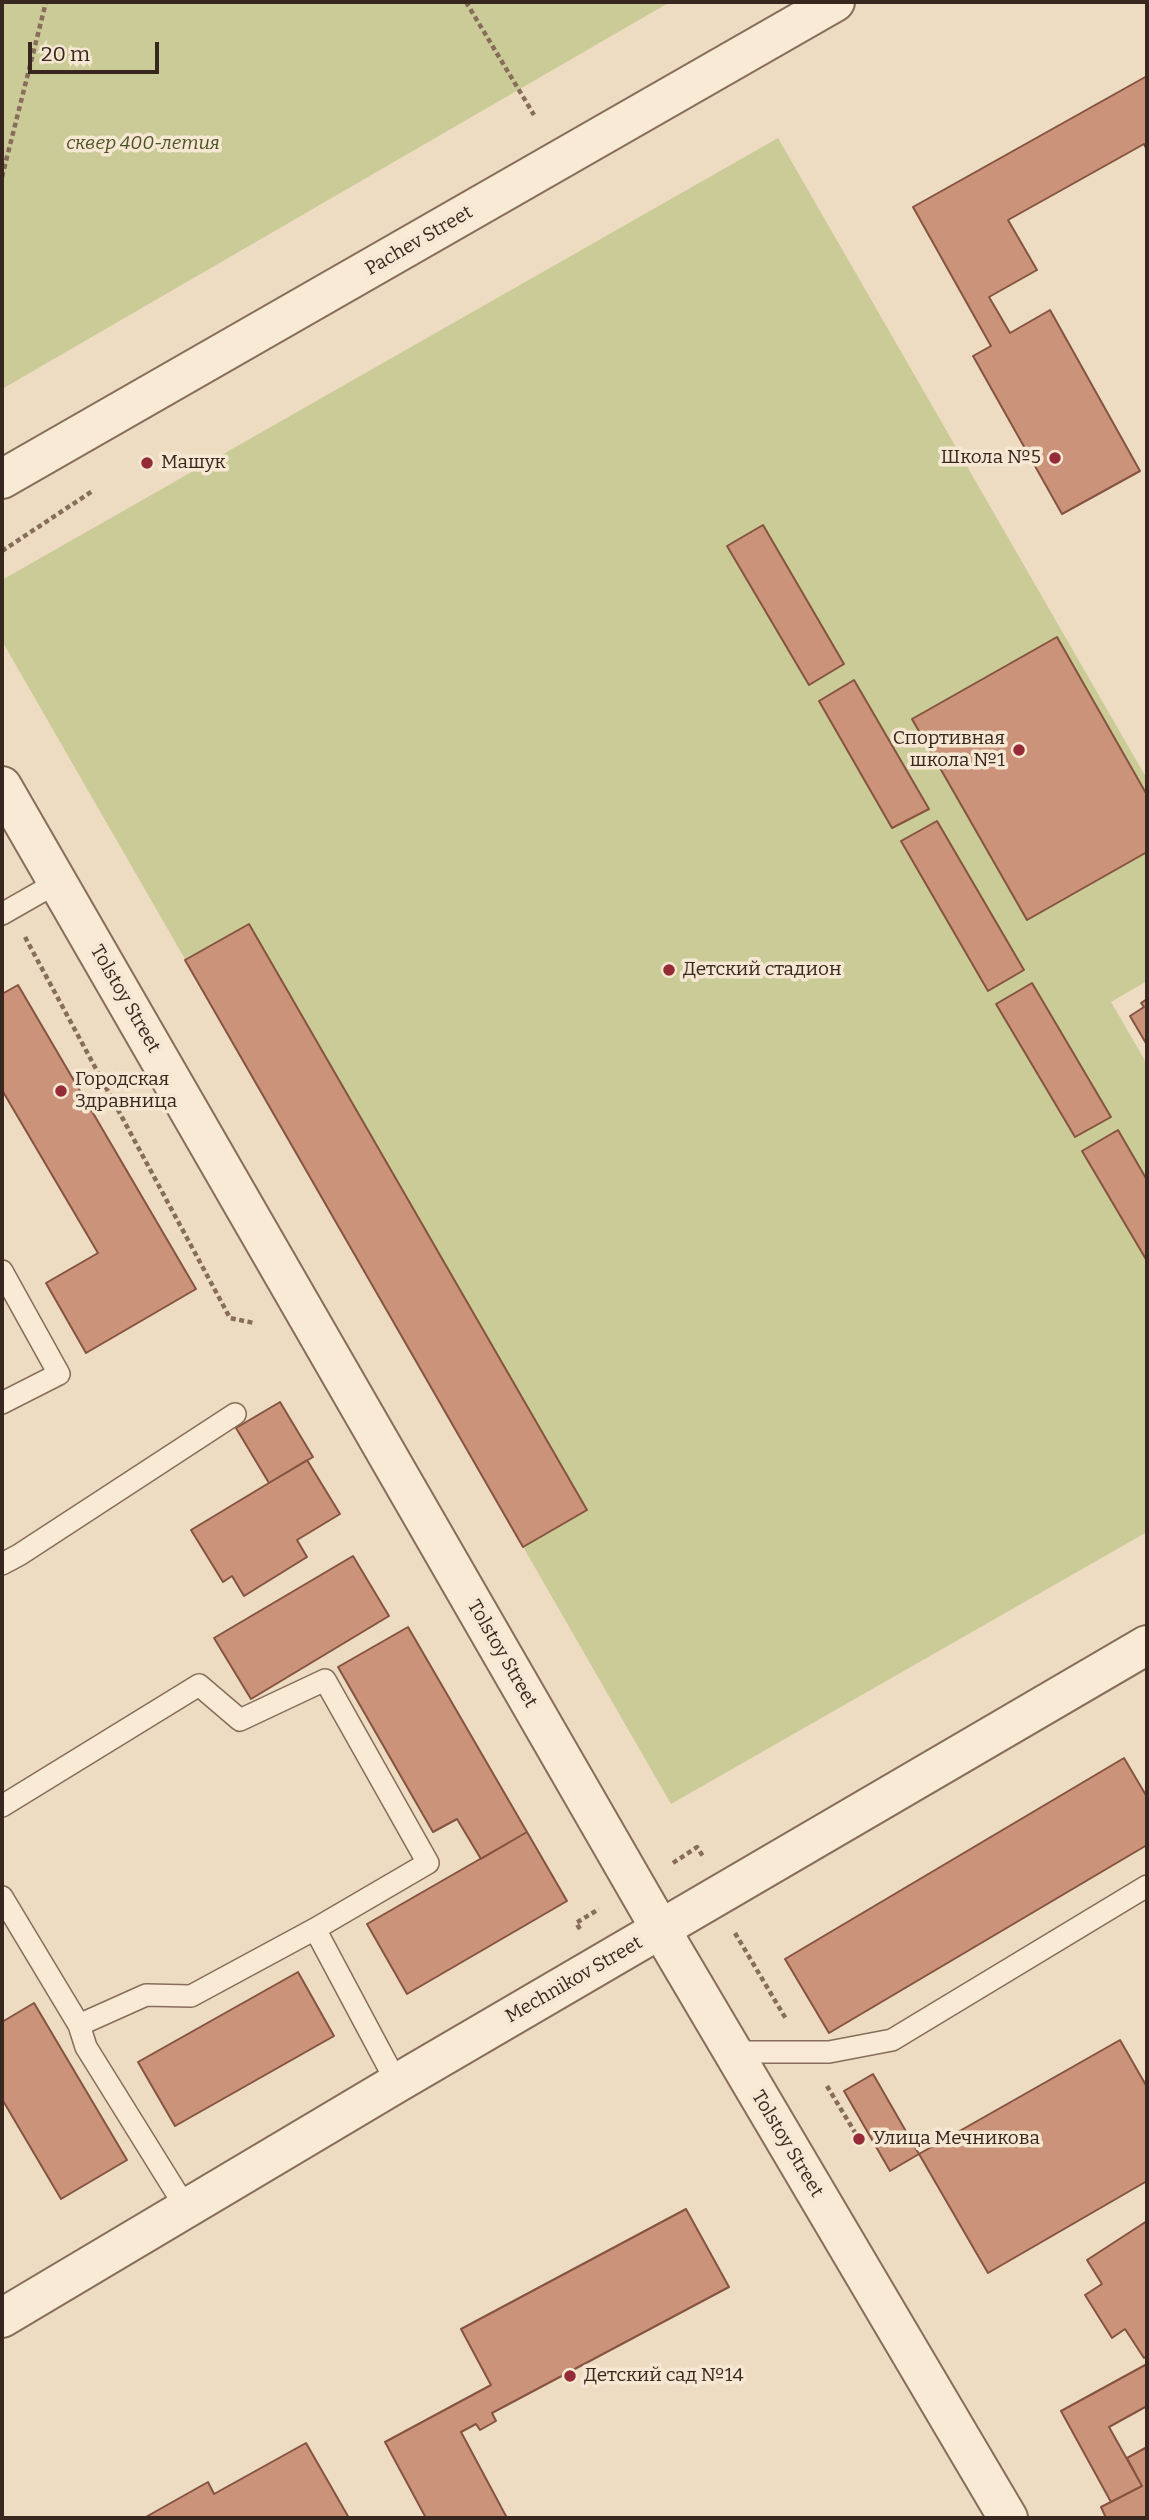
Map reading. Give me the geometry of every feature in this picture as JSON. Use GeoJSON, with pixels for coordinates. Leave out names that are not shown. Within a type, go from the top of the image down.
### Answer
{"type":"FeatureCollection","features":[{"type":"Feature","properties":{"kind":"street","name":"Pachev Street"},"geometry":{"type":"LineString","coordinates":[[2,479],[835,2]]}},
{"type":"Feature","properties":{"kind":"street","name":"Tolstoy Street"},"geometry":{"type":"LineString","coordinates":[[2,786],[661,1930],[1008,2518]]}},
{"type":"Feature","properties":{"kind":"street","name":"Mechnikov Street"},"geometry":{"type":"LineString","coordinates":[[2,2318],[397,2083],[1147,1645]]}},
{"type":"Feature","properties":{"kind":"lane"},"geometry":{"type":"LineString","coordinates":[[6,912],[58,882]]}},
{"type":"Feature","properties":{"kind":"lane"},"geometry":{"type":"LineString","coordinates":[[2,1271],[59,1374],[2,1403]]}},
{"type":"Feature","properties":{"kind":"lane"},"geometry":{"type":"LineString","coordinates":[[2,1564],[235,1414]]}},
{"type":"Feature","properties":{"kind":"lane"},"geometry":{"type":"LineString","coordinates":[[2,1806],[199,1685],[240,1720],[325,1680],[428,1863],[315,1929],[191,1996],[146,1995],[79,2025]]}},
{"type":"Feature","properties":{"kind":"lane"},"geometry":{"type":"LineString","coordinates":[[733,2052],[828,2052],[892,2040],[1147,1886]]}},
{"type":"Feature","properties":{"kind":"lane"},"geometry":{"type":"LineString","coordinates":[[2,1897],[79,2025],[86,2047],[186,2208]]}},
{"type":"Feature","properties":{"kind":"lane"},"geometry":{"type":"LineString","coordinates":[[315,1929],[397,2083]]}},
{"type":"Feature","properties":{"kind":"path"},"geometry":{"type":"LineString","coordinates":[[2,177],[46,2]]}},
{"type":"Feature","properties":{"kind":"path"},"geometry":{"type":"LineString","coordinates":[[466,2],[534,115]]}},
{"type":"Feature","properties":{"kind":"path"},"geometry":{"type":"LineString","coordinates":[[2,551],[94,490]]}},
{"type":"Feature","properties":{"kind":"path"},"geometry":{"type":"LineString","coordinates":[[6,912],[230,1318],[254,1323]]}},
{"type":"Feature","properties":{"kind":"green space","name":"сквер 400-летия"},"geometry":{"type":"Polygon","coordinates":[[[2,2],[670,2],[2,389],[2,2]]]}},
{"type":"Feature","properties":{"kind":"green space","name":"Детский стадион"},"geometry":{"type":"Polygon","coordinates":[[[778,138],[1147,779],[1147,981],[1111,1002],[1147,1064],[1147,1532],[671,1804],[2,641],[2,580],[778,138]]]}},
{"type":"Feature","properties":{"kind":"building"},"geometry":{"type":"Polygon","coordinates":[[[1147,76],[1147,150],[1144,144],[1008,220],[1037,270],[989,297],[1010,333],[1050,310],[1140,471],[1062,514],[973,356],[991,346],[913,207],[1147,76]]]}},
{"type":"Feature","properties":{"kind":"building"},"geometry":{"type":"Polygon","coordinates":[[[763,525],[844,664],[809,685],[727,546],[763,525]]]}},
{"type":"Feature","properties":{"kind":"building"},"geometry":{"type":"Polygon","coordinates":[[[1057,637],[1147,795],[1147,852],[1027,920],[912,719],[1057,637]]]}},
{"type":"Feature","properties":{"kind":"building"},"geometry":{"type":"Polygon","coordinates":[[[854,680],[929,809],[892,828],[819,701],[854,680]]]}},
{"type":"Feature","properties":{"kind":"building"},"geometry":{"type":"Polygon","coordinates":[[[937,821],[1024,970],[988,991],[901,841],[937,821]]]}},
{"type":"Feature","properties":{"kind":"building"},"geometry":{"type":"Polygon","coordinates":[[[249,924],[587,1510],[523,1547],[185,960],[249,924]]]}},
{"type":"Feature","properties":{"kind":"building"},"geometry":{"type":"Polygon","coordinates":[[[1032,983],[1111,1117],[1075,1137],[996,1004],[1032,983]]]}},
{"type":"Feature","properties":{"kind":"building"},"geometry":{"type":"Polygon","coordinates":[[[18,985],[196,1289],[86,1353],[46,1283],[98,1253],[2,1090],[2,994],[18,985]]]}},
{"type":"Feature","properties":{"kind":"building"},"geometry":{"type":"Polygon","coordinates":[[[1147,999],[1147,1045],[1130,1016],[1144,1007],[1141,1003],[1147,999]]]}},
{"type":"Feature","properties":{"kind":"building"},"geometry":{"type":"Polygon","coordinates":[[[1118,1130],[1147,1180],[1147,1261],[1082,1151],[1118,1130]]]}},
{"type":"Feature","properties":{"kind":"building"},"geometry":{"type":"Polygon","coordinates":[[[280,1402],[313,1457],[269,1483],[236,1428],[280,1402]]]}},
{"type":"Feature","properties":{"kind":"building"},"geometry":{"type":"Polygon","coordinates":[[[307,1460],[340,1514],[297,1540],[307,1557],[244,1596],[232,1576],[223,1582],[191,1530],[307,1460]]]}},
{"type":"Feature","properties":{"kind":"building"},"geometry":{"type":"Polygon","coordinates":[[[353,1556],[389,1616],[251,1699],[214,1638],[353,1556]]]}},
{"type":"Feature","properties":{"kind":"building"},"geometry":{"type":"Polygon","coordinates":[[[408,1627],[527,1832],[481,1859],[457,1819],[433,1832],[338,1667],[408,1627]]]}},
{"type":"Feature","properties":{"kind":"building"},"geometry":{"type":"Polygon","coordinates":[[[1124,1758],[1147,1797],[1147,1845],[829,2033],[785,1959],[1124,1758]]]}},
{"type":"Feature","properties":{"kind":"building"},"geometry":{"type":"Polygon","coordinates":[[[527,1832],[567,1901],[407,1994],[367,1924],[527,1832]]]}},
{"type":"Feature","properties":{"kind":"building"},"geometry":{"type":"Polygon","coordinates":[[[298,1972],[334,2036],[175,2126],[138,2062],[298,1972]]]}},
{"type":"Feature","properties":{"kind":"building"},"geometry":{"type":"Polygon","coordinates":[[[34,2003],[127,2160],[61,2199],[2,2099],[2,2022],[34,2003]]]}},
{"type":"Feature","properties":{"kind":"building"},"geometry":{"type":"Polygon","coordinates":[[[1120,2040],[1147,2087],[1147,2181],[988,2273],[919,2154],[1120,2040]]]}},
{"type":"Feature","properties":{"kind":"building"},"geometry":{"type":"Polygon","coordinates":[[[873,2074],[919,2154],[890,2171],[844,2091],[873,2074]]]}},
{"type":"Feature","properties":{"kind":"building"},"geometry":{"type":"Polygon","coordinates":[[[686,2209],[729,2287],[492,2413],[496,2421],[480,2430],[476,2424],[461,2432],[507,2518],[426,2518],[385,2442],[491,2385],[461,2329],[686,2209]]]}},
{"type":"Feature","properties":{"kind":"building"},"geometry":{"type":"Polygon","coordinates":[[[1147,2221],[1147,2356],[1144,2358],[1125,2329],[1112,2338],[1085,2295],[1102,2284],[1087,2260],[1147,2221]]]}},
{"type":"Feature","properties":{"kind":"building"},"geometry":{"type":"Polygon","coordinates":[[[1147,2364],[1147,2406],[1109,2427],[1142,2486],[1111,2502],[1061,2411],[1147,2364]]]}},
{"type":"Feature","properties":{"kind":"building"},"geometry":{"type":"Polygon","coordinates":[[[306,2443],[349,2518],[144,2518],[208,2482],[214,2494],[306,2443]]]}},
{"type":"Feature","properties":{"kind":"building"},"geometry":{"type":"Polygon","coordinates":[[[1147,2447],[1147,2518],[1106,2518],[1101,2507],[1142,2486],[1127,2458],[1147,2447]]]}},
{"type":"Feature","properties":{"kind":"place","name":"Школа №5"},"geometry":{"type":"Point","coordinates":[1055,458]}},
{"type":"Feature","properties":{"kind":"place","name":"Машук"},"geometry":{"type":"Point","coordinates":[147,463]}},
{"type":"Feature","properties":{"kind":"place","name":"Спортивная школа №1"},"geometry":{"type":"Point","coordinates":[1019,750]}},
{"type":"Feature","properties":{"kind":"place","name":"Детский стадион"},"geometry":{"type":"Point","coordinates":[669,970]}},
{"type":"Feature","properties":{"kind":"place","name":"Городская Здравница"},"geometry":{"type":"Point","coordinates":[61,1091]}},
{"type":"Feature","properties":{"kind":"place","name":"Улица Мечникова"},"geometry":{"type":"Point","coordinates":[859,2139]}},
{"type":"Feature","properties":{"kind":"place","name":"Детский сад №14"},"geometry":{"type":"Point","coordinates":[570,2376]}}]}
